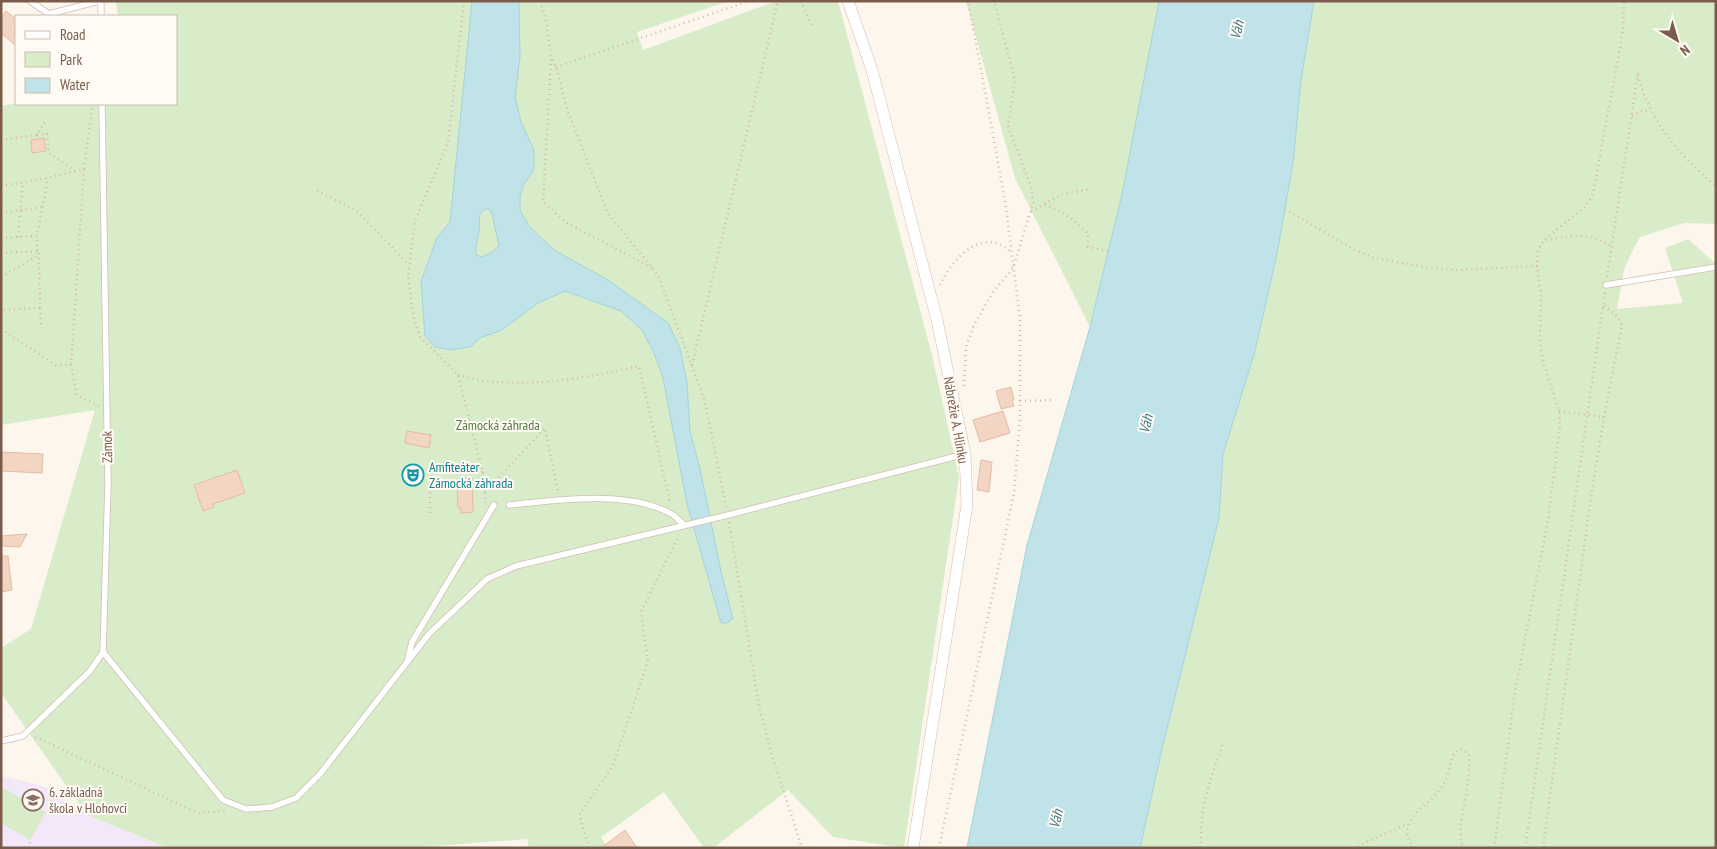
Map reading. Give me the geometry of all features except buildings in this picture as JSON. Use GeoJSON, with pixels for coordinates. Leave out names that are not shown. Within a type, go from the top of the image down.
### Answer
{"type":"FeatureCollection","features":[{"type":"Feature","properties":{"kind":"street","name":"Nábrežie A. Hlinku"},"geometry":{"type":"LineString","coordinates":[[848,1],[872,70],[932,302],[965,454],[967,506],[913,848]]}},
{"type":"Feature","properties":{"kind":"lane"},"geometry":{"type":"LineString","coordinates":[[30,1],[49,14],[100,1],[101,15]]}},
{"type":"Feature","properties":{"kind":"lane","name":"Zámok"},"geometry":{"type":"LineString","coordinates":[[102,105],[108,484],[102,652]]}},
{"type":"Feature","properties":{"kind":"lane"},"geometry":{"type":"LineString","coordinates":[[1606,285],[1716,267]]}},
{"type":"Feature","properties":{"kind":"lane"},"geometry":{"type":"LineString","coordinates":[[1,741],[23,736],[90,671],[102,652],[222,800],[246,809],[272,808],[296,798],[320,774],[434,628],[487,579],[516,566],[728,515],[965,454]]}},
{"type":"Feature","properties":{"kind":"lane"},"geometry":{"type":"LineString","coordinates":[[509,505],[607,498],[644,504],[672,515],[687,524]]}},
{"type":"Feature","properties":{"kind":"lane"},"geometry":{"type":"LineString","coordinates":[[407,662],[412,642],[494,505]]}},
{"type":"Feature","properties":{"kind":"path"},"geometry":{"type":"LineString","coordinates":[[464,1],[448,142],[415,221],[408,277],[414,318],[420,337],[458,375],[482,472],[485,505]]}},
{"type":"Feature","properties":{"kind":"path"},"geometry":{"type":"LineString","coordinates":[[540,1],[547,24],[551,56],[543,202],[567,223],[653,269]]}},
{"type":"Feature","properties":{"kind":"path"},"geometry":{"type":"LineString","coordinates":[[556,67],[748,1]]}},
{"type":"Feature","properties":{"kind":"path"},"geometry":{"type":"LineString","coordinates":[[692,366],[778,1]]}},
{"type":"Feature","properties":{"kind":"path"},"geometry":{"type":"LineString","coordinates":[[801,1],[812,26]]}},
{"type":"Feature","properties":{"kind":"path"},"geometry":{"type":"LineString","coordinates":[[939,848],[1014,493],[1020,419],[1020,319],[1001,179],[968,1]]}},
{"type":"Feature","properties":{"kind":"path"},"geometry":{"type":"LineString","coordinates":[[965,395],[966,347],[974,325],[993,292],[1013,268],[1034,203],[1032,189],[1008,126],[1015,80],[994,1]]}},
{"type":"Feature","properties":{"kind":"path"},"geometry":{"type":"LineString","coordinates":[[1494,848],[1515,692],[1548,520],[1560,426],[1559,411],[1544,365],[1540,345],[1541,297],[1537,266],[1538,250],[1544,240],[1586,206],[1593,194],[1623,31],[1624,1]]}},
{"type":"Feature","properties":{"kind":"path"},"geometry":{"type":"LineString","coordinates":[[551,56],[556,67],[567,109],[608,214],[658,275],[705,402],[728,515],[759,706],[772,756],[802,848]]}},
{"type":"Feature","properties":{"kind":"path"},"geometry":{"type":"LineString","coordinates":[[1525,848],[1638,73],[1641,88],[1651,111],[1669,140],[1682,155],[1716,186]]}},
{"type":"Feature","properties":{"kind":"path"},"geometry":{"type":"LineString","coordinates":[[92,105],[84,169],[71,365],[77,395],[107,410]]}},
{"type":"Feature","properties":{"kind":"path"},"geometry":{"type":"LineString","coordinates":[[1631,116],[1642,111],[1651,111]]}},
{"type":"Feature","properties":{"kind":"path"},"geometry":{"type":"LineString","coordinates":[[37,134],[48,118]]}},
{"type":"Feature","properties":{"kind":"path"},"geometry":{"type":"LineString","coordinates":[[1,140],[47,134],[49,153],[75,172]]}},
{"type":"Feature","properties":{"kind":"path"},"geometry":{"type":"LineString","coordinates":[[1,186],[48,178],[84,169]]}},
{"type":"Feature","properties":{"kind":"path"},"geometry":{"type":"LineString","coordinates":[[41,324],[37,236],[48,178]]}},
{"type":"Feature","properties":{"kind":"path"},"geometry":{"type":"LineString","coordinates":[[18,237],[23,182]]}},
{"type":"Feature","properties":{"kind":"path"},"geometry":{"type":"LineString","coordinates":[[1031,211],[1063,194],[1089,189]]}},
{"type":"Feature","properties":{"kind":"path"},"geometry":{"type":"LineString","coordinates":[[317,191],[357,211],[410,265]]}},
{"type":"Feature","properties":{"kind":"path"},"geometry":{"type":"LineString","coordinates":[[1045,204],[1070,217],[1088,234],[1088,246],[1108,251]]}},
{"type":"Feature","properties":{"kind":"path"},"geometry":{"type":"LineString","coordinates":[[1,213],[42,207]]}},
{"type":"Feature","properties":{"kind":"path"},"geometry":{"type":"LineString","coordinates":[[1285,209],[1353,249],[1374,258],[1430,268],[1456,270],[1537,266]]}},
{"type":"Feature","properties":{"kind":"path"},"geometry":{"type":"LineString","coordinates":[[1544,240],[1577,235],[1595,237],[1612,246]]}},
{"type":"Feature","properties":{"kind":"path"},"geometry":{"type":"LineString","coordinates":[[1,238],[37,236]]}},
{"type":"Feature","properties":{"kind":"path"},"geometry":{"type":"LineString","coordinates":[[932,302],[944,276],[960,255],[971,248],[991,242],[1002,244],[1011,252]]}},
{"type":"Feature","properties":{"kind":"path"},"geometry":{"type":"LineString","coordinates":[[1,253],[37,251]]}},
{"type":"Feature","properties":{"kind":"path"},"geometry":{"type":"LineString","coordinates":[[1,285],[1,277],[39,255]]}},
{"type":"Feature","properties":{"kind":"path"},"geometry":{"type":"LineString","coordinates":[[1543,848],[1578,590],[1604,417],[1622,324],[1619,318],[1603,305]]}},
{"type":"Feature","properties":{"kind":"path"},"geometry":{"type":"LineString","coordinates":[[1,310],[40,308]]}},
{"type":"Feature","properties":{"kind":"path"},"geometry":{"type":"LineString","coordinates":[[1,329],[56,366],[71,365]]}},
{"type":"Feature","properties":{"kind":"path"},"geometry":{"type":"LineString","coordinates":[[458,375],[494,382],[526,383],[591,377],[639,366],[672,515]]}},
{"type":"Feature","properties":{"kind":"path"},"geometry":{"type":"LineString","coordinates":[[1020,401],[1054,400]]}},
{"type":"Feature","properties":{"kind":"path"},"geometry":{"type":"LineString","coordinates":[[1559,411],[1604,417]]}},
{"type":"Feature","properties":{"kind":"path"},"geometry":{"type":"LineString","coordinates":[[485,492],[545,428],[560,500]]}},
{"type":"Feature","properties":{"kind":"path"},"geometry":{"type":"LineString","coordinates":[[430,513],[430,470],[476,474],[482,472]]}},
{"type":"Feature","properties":{"kind":"path"},"geometry":{"type":"LineString","coordinates":[[589,848],[579,815],[613,766],[648,661],[641,612],[687,524]]}},
{"type":"Feature","properties":{"kind":"path"},"geometry":{"type":"LineString","coordinates":[[23,736],[42,740],[198,813],[246,809]]}},
{"type":"Feature","properties":{"kind":"path"},"geometry":{"type":"LineString","coordinates":[[1201,848],[1200,826],[1209,781],[1223,744]]}},
{"type":"Feature","properties":{"kind":"path"},"geometry":{"type":"LineString","coordinates":[[1353,848],[1362,842],[1407,824],[1439,792],[1448,778],[1453,755],[1462,749],[1469,754],[1470,770],[1459,826],[1459,836],[1463,848]]}},
{"type":"Feature","properties":{"kind":"path"},"geometry":{"type":"LineString","coordinates":[[1407,824],[1406,833],[1414,848]]}},
{"type":"Feature","properties":{"kind":"path"},"geometry":{"type":"LineString","coordinates":[[30,842],[30,848]]}},
{"type":"Feature","properties":{"kind":"shaded area","name":"6. základná škola v Hlohovci"},"geometry":{"type":"Polygon","coordinates":[[[1,776],[44,786],[87,815],[168,848],[1,848],[1,776]]]}},
{"type":"Feature","properties":{"kind":"green space","name":"Zámocká záhrada"},"geometry":{"type":"Polygon","coordinates":[[[116,1],[729,1],[637,32],[643,50],[776,1],[838,1],[932,355],[959,477],[904,848],[833,837],[788,790],[713,848],[704,848],[664,792],[601,837],[607,848],[529,848],[527,839],[410,848],[168,848],[87,815],[1,693],[1,648],[31,629],[95,410],[1,425],[1,106],[15,103],[15,105],[178,105],[178,15],[118,15],[116,1]]]}},
{"type":"Feature","properties":{"kind":"green space"},"geometry":{"type":"Polygon","coordinates":[[[966,1],[1159,1],[1122,194],[1090,327],[1015,178],[966,1]]]}},
{"type":"Feature","properties":{"kind":"green space"},"geometry":{"type":"Polygon","coordinates":[[[1314,1],[1716,1],[1716,224],[1684,223],[1640,237],[1624,270],[1617,309],[1683,303],[1665,248],[1688,239],[1716,264],[1716,848],[1140,848],[1162,749],[1219,518],[1223,454],[1254,355],[1277,254],[1293,163],[1301,80],[1314,1]]]}},
{"type":"Feature","properties":{"kind":"green space"},"geometry":{"type":"Polygon","coordinates":[[[1,787],[46,812],[30,840],[1,823],[1,787]]]}},
{"type":"Feature","properties":{"kind":"water"},"geometry":{"type":"Polygon","coordinates":[[[472,1],[519,1],[520,57],[515,97],[521,122],[534,150],[534,169],[523,186],[520,196],[520,210],[529,226],[554,250],[608,280],[668,323],[680,348],[687,383],[690,431],[733,619],[727,623],[721,623],[687,504],[663,378],[654,353],[642,330],[621,311],[565,291],[538,303],[502,330],[480,338],[470,347],[451,350],[435,347],[425,336],[421,282],[437,237],[450,222],[472,1]],[[489,209],[482,211],[480,216],[476,255],[482,257],[491,253],[499,246],[492,214],[489,209]]]}},
{"type":"Feature","properties":{"kind":"water","name":"Váh"},"geometry":{"type":"Polygon","coordinates":[[[1159,1],[1314,1],[1301,80],[1293,163],[1277,254],[1254,355],[1223,454],[1219,518],[1162,749],[1140,848],[967,848],[1027,545],[1090,327],[1122,194],[1159,1]]]}},
{"type":"Feature","properties":{"kind":"place","name":"Amfiteáter Zámocká záhrada"},"geometry":{"type":"Point","coordinates":[413,475]}},
{"type":"Feature","properties":{"kind":"place","name":"6. základná škola v Hlohovci"},"geometry":{"type":"Point","coordinates":[33,800]}}]}
